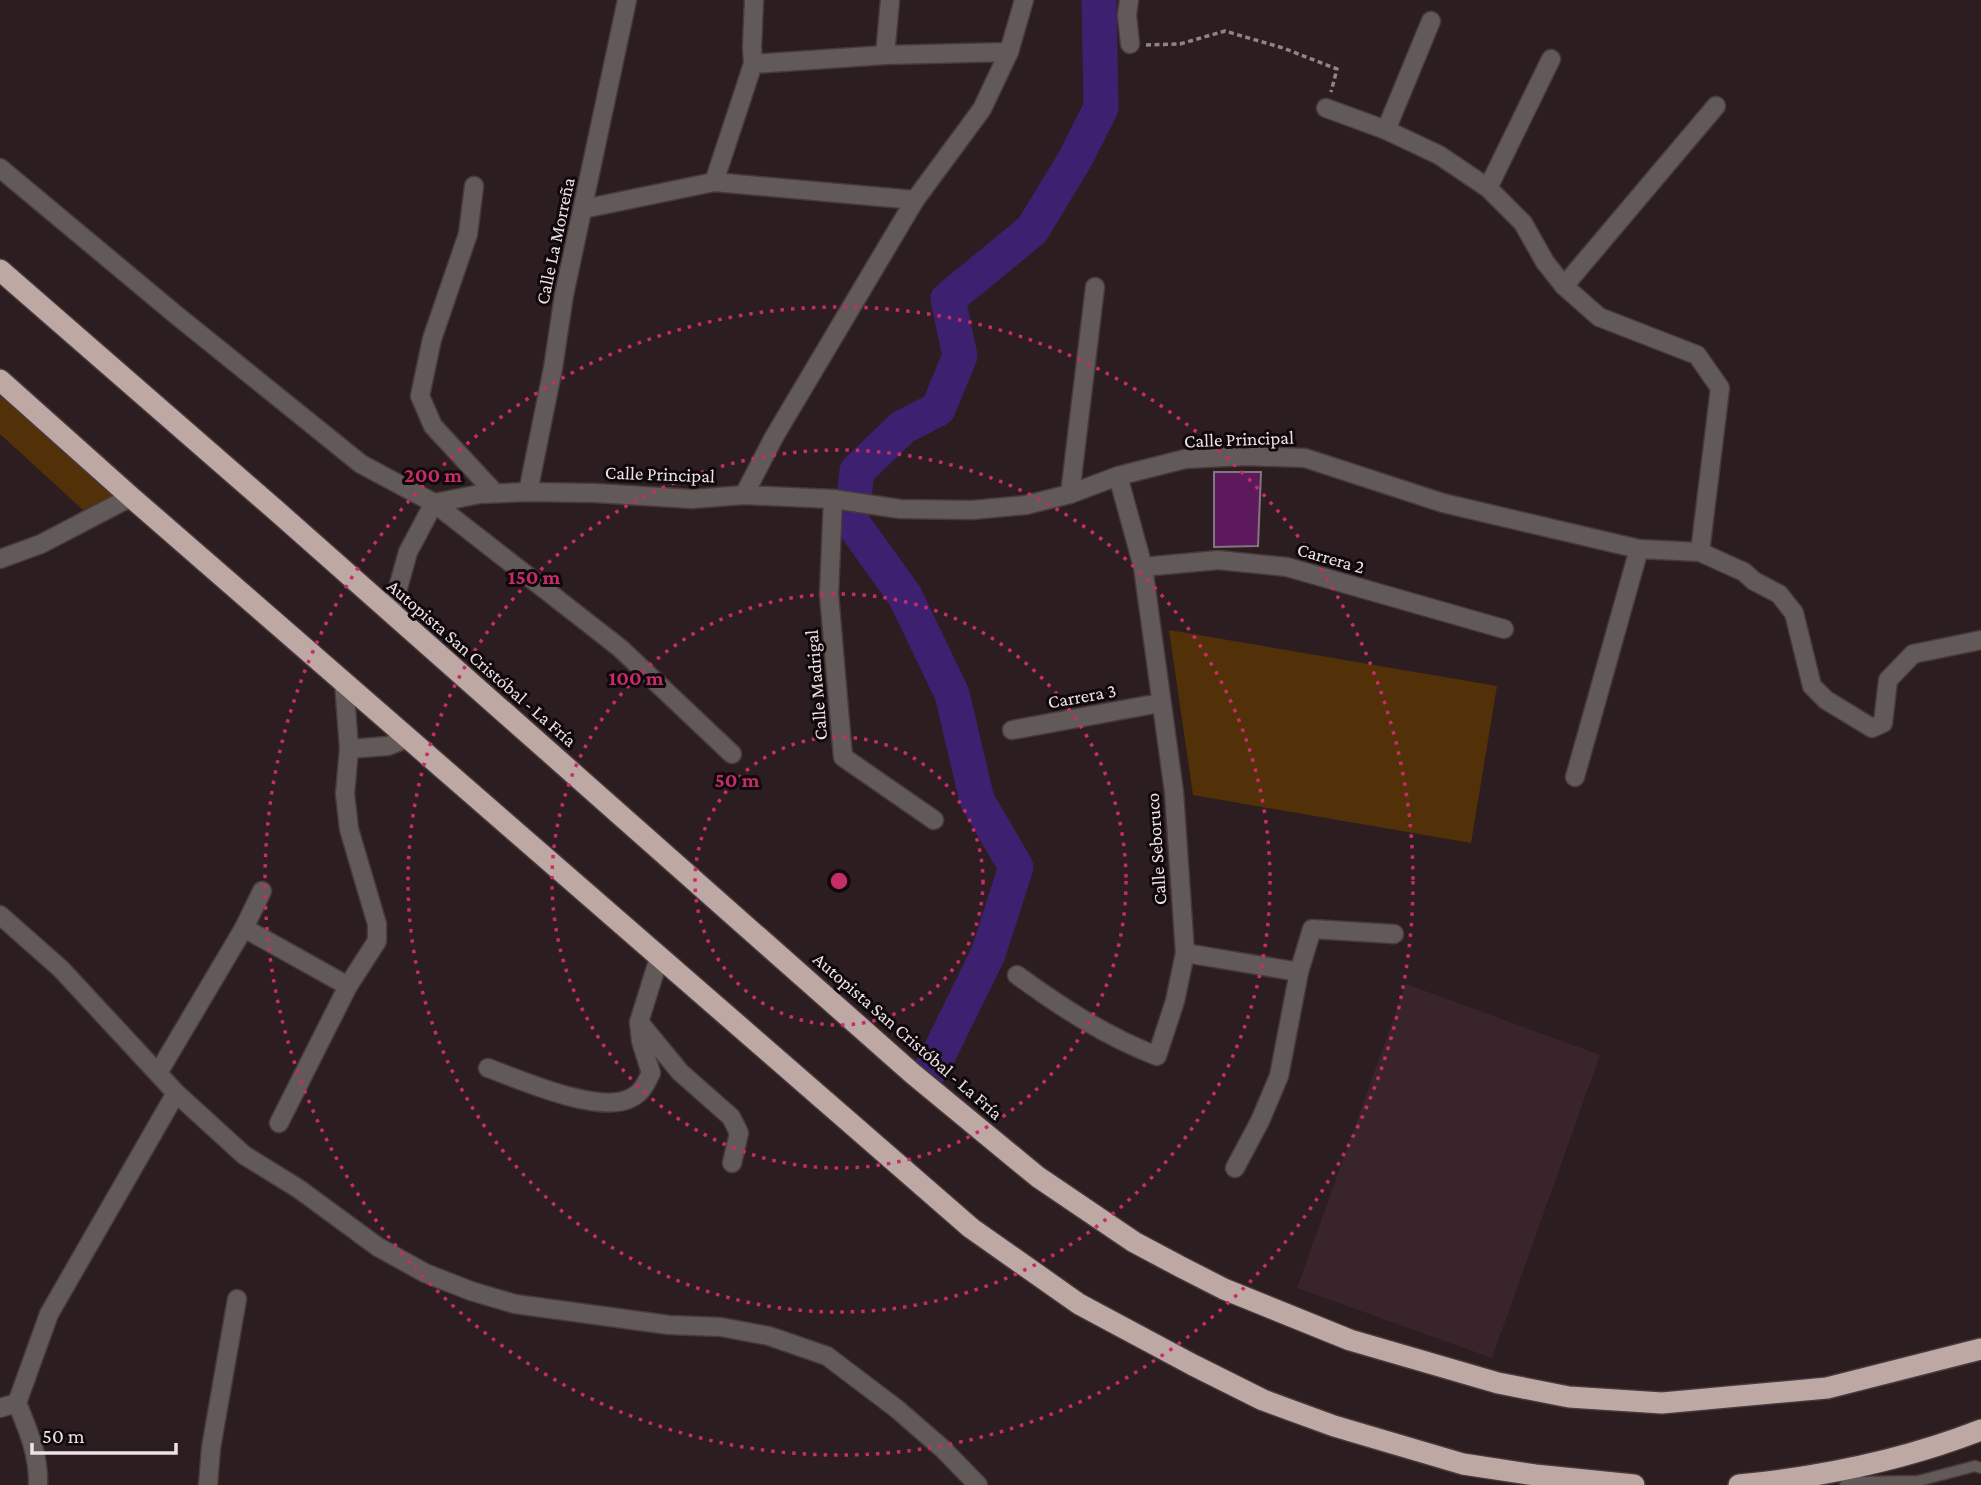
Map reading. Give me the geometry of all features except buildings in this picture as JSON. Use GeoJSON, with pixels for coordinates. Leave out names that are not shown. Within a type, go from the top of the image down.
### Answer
{"type":"FeatureCollection","features":[{"type":"Feature","properties":{"kind":"highway","name":"Autopista San Cristóbal - La Fría"},"geometry":{"type":"LineString","coordinates":[[0,270],[913,1074],[1038,1177],[1134,1242],[1224,1289],[1350,1340],[1498,1382],[1569,1397],[1661,1404],[1827,1388],[1981,1349]]}},
{"type":"Feature","properties":{"kind":"highway"},"geometry":{"type":"LineString","coordinates":[[0,380],[971,1228],[1079,1304],[1263,1400],[1334,1426],[1463,1464],[1535,1475],[1634,1485]]}},
{"type":"Feature","properties":{"kind":"highway"},"geometry":{"type":"LineString","coordinates":[[1739,1485],[1800,1482],[1981,1430]]}},
{"type":"Feature","properties":{"kind":"street","name":"Calle La Morreña"},"geometry":{"type":"LineString","coordinates":[[528,492],[553,368],[564,295],[628,0]]}},
{"type":"Feature","properties":{"kind":"street"},"geometry":{"type":"LineString","coordinates":[[714,182],[753,64],[754,0]]}},
{"type":"Feature","properties":{"kind":"street"},"geometry":{"type":"LineString","coordinates":[[885,55],[890,0]]}},
{"type":"Feature","properties":{"kind":"street"},"geometry":{"type":"LineString","coordinates":[[744,495],[774,437],[915,200],[982,109],[1009,52],[1024,0]]}},
{"type":"Feature","properties":{"kind":"street"},"geometry":{"type":"LineString","coordinates":[[1129,0],[1127,15],[1130,44]]}},
{"type":"Feature","properties":{"kind":"street"},"geometry":{"type":"LineString","coordinates":[[1386,131],[1431,21]]}},
{"type":"Feature","properties":{"kind":"street"},"geometry":{"type":"LineString","coordinates":[[753,64],[885,55],[1009,52]]}},
{"type":"Feature","properties":{"kind":"street"},"geometry":{"type":"LineString","coordinates":[[1488,188],[1551,59]]}},
{"type":"Feature","properties":{"kind":"street"},"geometry":{"type":"LineString","coordinates":[[1564,286],[1716,106]]}},
{"type":"Feature","properties":{"kind":"street"},"geometry":{"type":"LineString","coordinates":[[1326,108],[1439,155],[1488,188],[1523,223],[1545,262],[1564,286],[1599,317],[1697,355],[1720,388],[1700,552]]}},
{"type":"Feature","properties":{"kind":"street"},"geometry":{"type":"LineString","coordinates":[[0,168],[361,464],[434,503],[620,648],[732,754]]}},
{"type":"Feature","properties":{"kind":"street"},"geometry":{"type":"LineString","coordinates":[[583,209],[714,182],[915,200]]}},
{"type":"Feature","properties":{"kind":"street"},"geometry":{"type":"LineString","coordinates":[[474,186],[468,234],[432,339],[420,396],[433,426],[495,493]]}},
{"type":"Feature","properties":{"kind":"street"},"geometry":{"type":"LineString","coordinates":[[1070,494],[1095,287]]}},
{"type":"Feature","properties":{"kind":"street","name":"Calle Principal"},"geometry":{"type":"LineString","coordinates":[[434,503],[495,493],[528,492],[692,499],[744,495],[832,499],[901,509],[972,510],[1026,505],[1070,494],[1118,476],[1185,459],[1245,456],[1306,458],[1443,503],[1639,549],[1700,552],[1744,572],[1754,581],[1779,594],[1794,613],[1812,686],[1826,700],[1872,728],[1883,723],[1888,680],[1913,654],[1981,640]]}},
{"type":"Feature","properties":{"kind":"street","name":"Calle Seboruco"},"geometry":{"type":"LineString","coordinates":[[1017,975],[1092,1026],[1128,1045],[1157,1056],[1175,1001],[1185,953],[1174,793],[1143,567],[1118,476]]}},
{"type":"Feature","properties":{"kind":"street"},"geometry":{"type":"LineString","coordinates":[[0,559],[41,544],[131,497]]}},
{"type":"Feature","properties":{"kind":"street","name":"Calle Madrigal"},"geometry":{"type":"LineString","coordinates":[[832,499],[829,594],[843,757],[934,820]]}},
{"type":"Feature","properties":{"kind":"street"},"geometry":{"type":"LineString","coordinates":[[391,613],[408,552],[434,503]]}},
{"type":"Feature","properties":{"kind":"street"},"geometry":{"type":"LineString","coordinates":[[1575,777],[1639,549]]}},
{"type":"Feature","properties":{"kind":"street","name":"Carrera 2"},"geometry":{"type":"LineString","coordinates":[[1143,567],[1218,560],[1287,567],[1504,629]]}},
{"type":"Feature","properties":{"kind":"street"},"geometry":{"type":"LineString","coordinates":[[279,1123],[348,986],[377,941],[377,925],[349,829],[345,794],[349,749],[344,682]]}},
{"type":"Feature","properties":{"kind":"street","name":"Carrera 3"},"geometry":{"type":"LineString","coordinates":[[1012,730],[1160,703]]}},
{"type":"Feature","properties":{"kind":"street"},"geometry":{"type":"LineString","coordinates":[[349,749],[388,746],[408,738]]}},
{"type":"Feature","properties":{"kind":"street"},"geometry":{"type":"LineString","coordinates":[[158,1073],[244,928],[262,891]]}},
{"type":"Feature","properties":{"kind":"street"},"geometry":{"type":"LineString","coordinates":[[0,915],[61,969],[176,1093],[244,1155],[299,1189],[378,1247],[425,1273],[515,1304],[669,1325],[721,1327],[769,1336],[827,1356],[897,1409],[943,1449],[978,1485]]}},
{"type":"Feature","properties":{"kind":"street"},"geometry":{"type":"LineString","coordinates":[[244,928],[348,986]]}},
{"type":"Feature","properties":{"kind":"street"},"geometry":{"type":"LineString","coordinates":[[1235,1168],[1261,1121],[1279,1076],[1298,972],[1312,929],[1394,934]]}},
{"type":"Feature","properties":{"kind":"street"},"geometry":{"type":"LineString","coordinates":[[1185,953],[1298,972]]}},
{"type":"Feature","properties":{"kind":"street"},"geometry":{"type":"LineString","coordinates":[[488,1068],[579,1100],[620,1103],[640,1092],[651,1073],[641,1041],[639,1022],[659,958]]}},
{"type":"Feature","properties":{"kind":"street"},"geometry":{"type":"LineString","coordinates":[[639,1022],[680,1072],[730,1117],[739,1133],[732,1163]]}},
{"type":"Feature","properties":{"kind":"street"},"geometry":{"type":"LineString","coordinates":[[38,1485],[38,1468],[31,1438],[9,1406],[49,1314],[176,1093]]}},
{"type":"Feature","properties":{"kind":"street"},"geometry":{"type":"LineString","coordinates":[[208,1485],[211,1448],[237,1299]]}},
{"type":"Feature","properties":{"kind":"lane"},"geometry":{"type":"LineString","coordinates":[[1846,1485],[1861,1482],[1919,1481],[1975,1466],[1981,1468]]}},
{"type":"Feature","properties":{"kind":"path"},"geometry":{"type":"LineString","coordinates":[[1130,44],[1180,44],[1225,31],[1283,48],[1337,69],[1326,108]]}},
{"type":"Feature","properties":{"kind":"shaded area"},"geometry":{"type":"Polygon","coordinates":[[[0,380],[131,497],[93,519],[0,434],[0,380]]]}},
{"type":"Feature","properties":{"kind":"shaded area"},"geometry":{"type":"Polygon","coordinates":[[[1169,630],[1497,686],[1471,843],[1193,795],[1169,630]]]}},
{"type":"Feature","properties":{"kind":"shaded area"},"geometry":{"type":"Polygon","coordinates":[[[1406,984],[1600,1055],[1492,1358],[1297,1288],[1406,984]]]}},
{"type":"Feature","properties":{"kind":"waterway"},"geometry":{"type":"LineString","coordinates":[[932,1068],[988,954],[1016,867],[977,800],[952,694],[905,596],[851,521],[857,471],[903,427],[938,409],[960,356],[948,299],[1032,230],[1074,161],[1101,108],[1099,0]]}}]}
